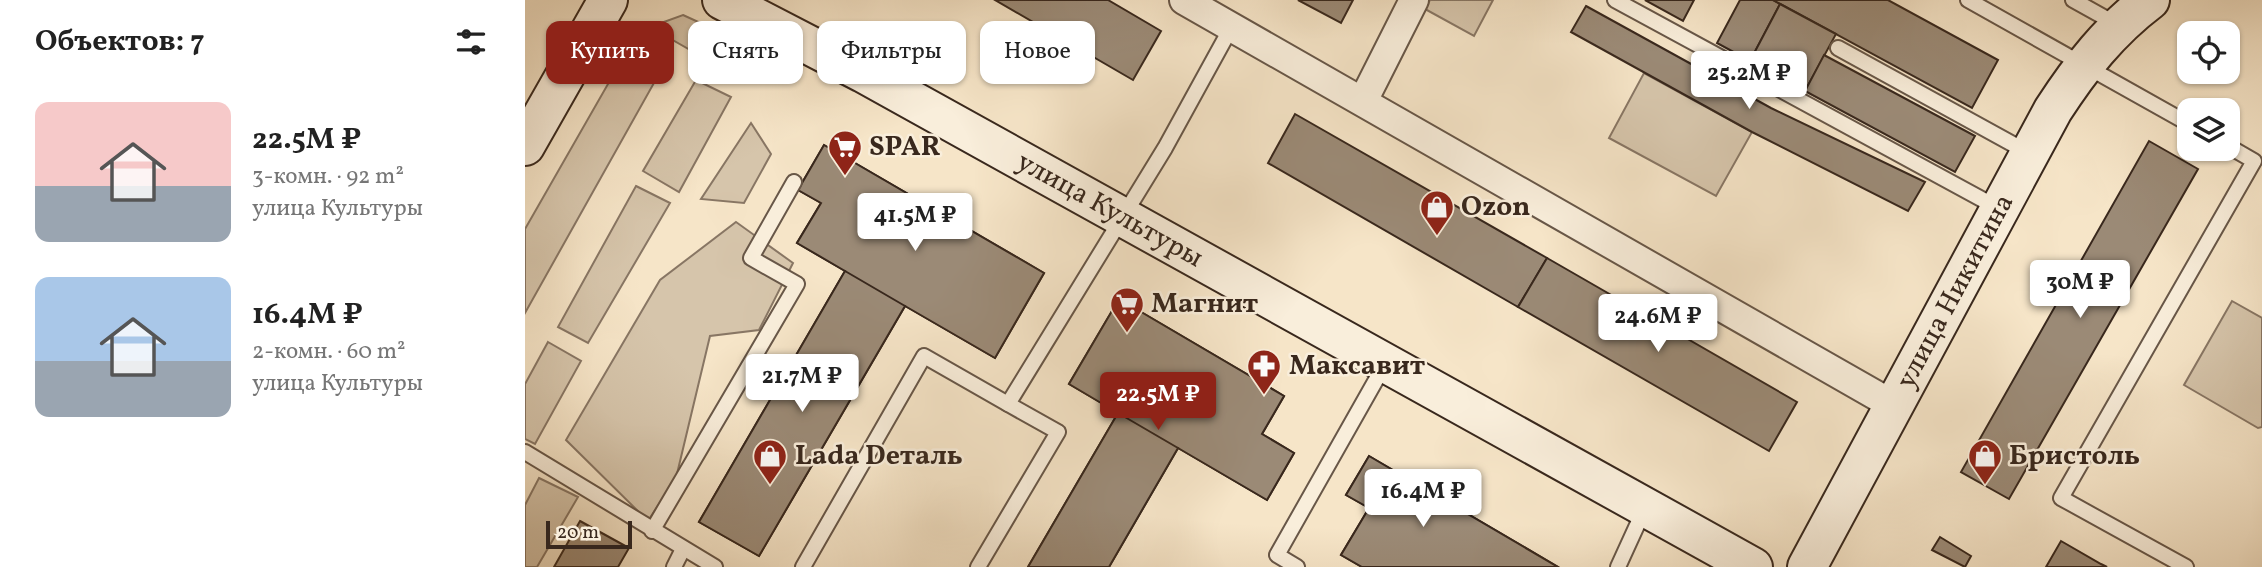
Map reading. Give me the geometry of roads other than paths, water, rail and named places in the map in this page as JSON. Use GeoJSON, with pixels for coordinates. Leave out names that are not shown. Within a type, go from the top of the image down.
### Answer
{"type":"FeatureCollection","features":[{"type":"Feature","properties":{"kind":"main road"},"geometry":{"type":"LineString","coordinates":[[529,128],[608,0]]}},
{"type":"Feature","properties":{"kind":"main road","name":"улица Никитина"},"geometry":{"type":"LineString","coordinates":[[1807,567],[2029,153],[2084,63],[2122,12],[2150,0]]}},
{"type":"Feature","properties":{"kind":"main road","name":"улица Культуры"},"geometry":{"type":"LineString","coordinates":[[736,3],[1753,567]]}},
{"type":"Feature","properties":{"kind":"street"},"geometry":{"type":"LineString","coordinates":[[1184,0],[1893,405]]}},
{"type":"Feature","properties":{"kind":"street"},"geometry":{"type":"LineString","coordinates":[[1363,101],[1413,0]]}},
{"type":"Feature","properties":{"kind":"lane"},"geometry":{"type":"LineString","coordinates":[[1615,0],[1999,209]]}},
{"type":"Feature","properties":{"kind":"lane"},"geometry":{"type":"LineString","coordinates":[[1969,0],[2177,117]]}},
{"type":"Feature","properties":{"kind":"lane"},"geometry":{"type":"LineString","coordinates":[[2073,0],[2122,12]]}},
{"type":"Feature","properties":{"kind":"lane"},"geometry":{"type":"LineString","coordinates":[[1008,404],[1124,217],[1232,26]]}},
{"type":"Feature","properties":{"kind":"lane"},"geometry":{"type":"LineString","coordinates":[[1837,48],[2029,153]]}},
{"type":"Feature","properties":{"kind":"lane"},"geometry":{"type":"LineString","coordinates":[[2186,567],[2061,498],[2254,161],[2240,153]]}},
{"type":"Feature","properties":{"kind":"lane"},"geometry":{"type":"LineString","coordinates":[[652,531],[797,284],[751,258],[794,182]]}},
{"type":"Feature","properties":{"kind":"lane"},"geometry":{"type":"LineString","coordinates":[[803,567],[924,356],[1058,432],[978,567]]}},
{"type":"Feature","properties":{"kind":"lane"},"geometry":{"type":"LineString","coordinates":[[1297,567],[1277,555],[1385,363]]}},
{"type":"Feature","properties":{"kind":"lane"},"geometry":{"type":"LineString","coordinates":[[525,452],[715,567]]}},
{"type":"Feature","properties":{"kind":"lane"},"geometry":{"type":"LineString","coordinates":[[1618,567],[1644,508]]}},
{"type":"Feature","properties":{"kind":"lane"},"geometry":{"type":"LineString","coordinates":[[674,567],[683,549]]}},
{"type":"Feature","properties":{"kind":"place","name":"SPAR"},"geometry":{"type":"Point","coordinates":[845,177]}},
{"type":"Feature","properties":{"kind":"place","name":"Ozon"},"geometry":{"type":"Point","coordinates":[1437,237]}},
{"type":"Feature","properties":{"kind":"place","name":"Магнит"},"geometry":{"type":"Point","coordinates":[1127,334]}},
{"type":"Feature","properties":{"kind":"place","name":"Максавит"},"geometry":{"type":"Point","coordinates":[1264,396]}},
{"type":"Feature","properties":{"kind":"place","name":"Lada Dеталь"},"geometry":{"type":"Point","coordinates":[770,486]}},
{"type":"Feature","properties":{"kind":"place","name":"Бристоль"},"geometry":{"type":"Point","coordinates":[1985,486]}}]}
